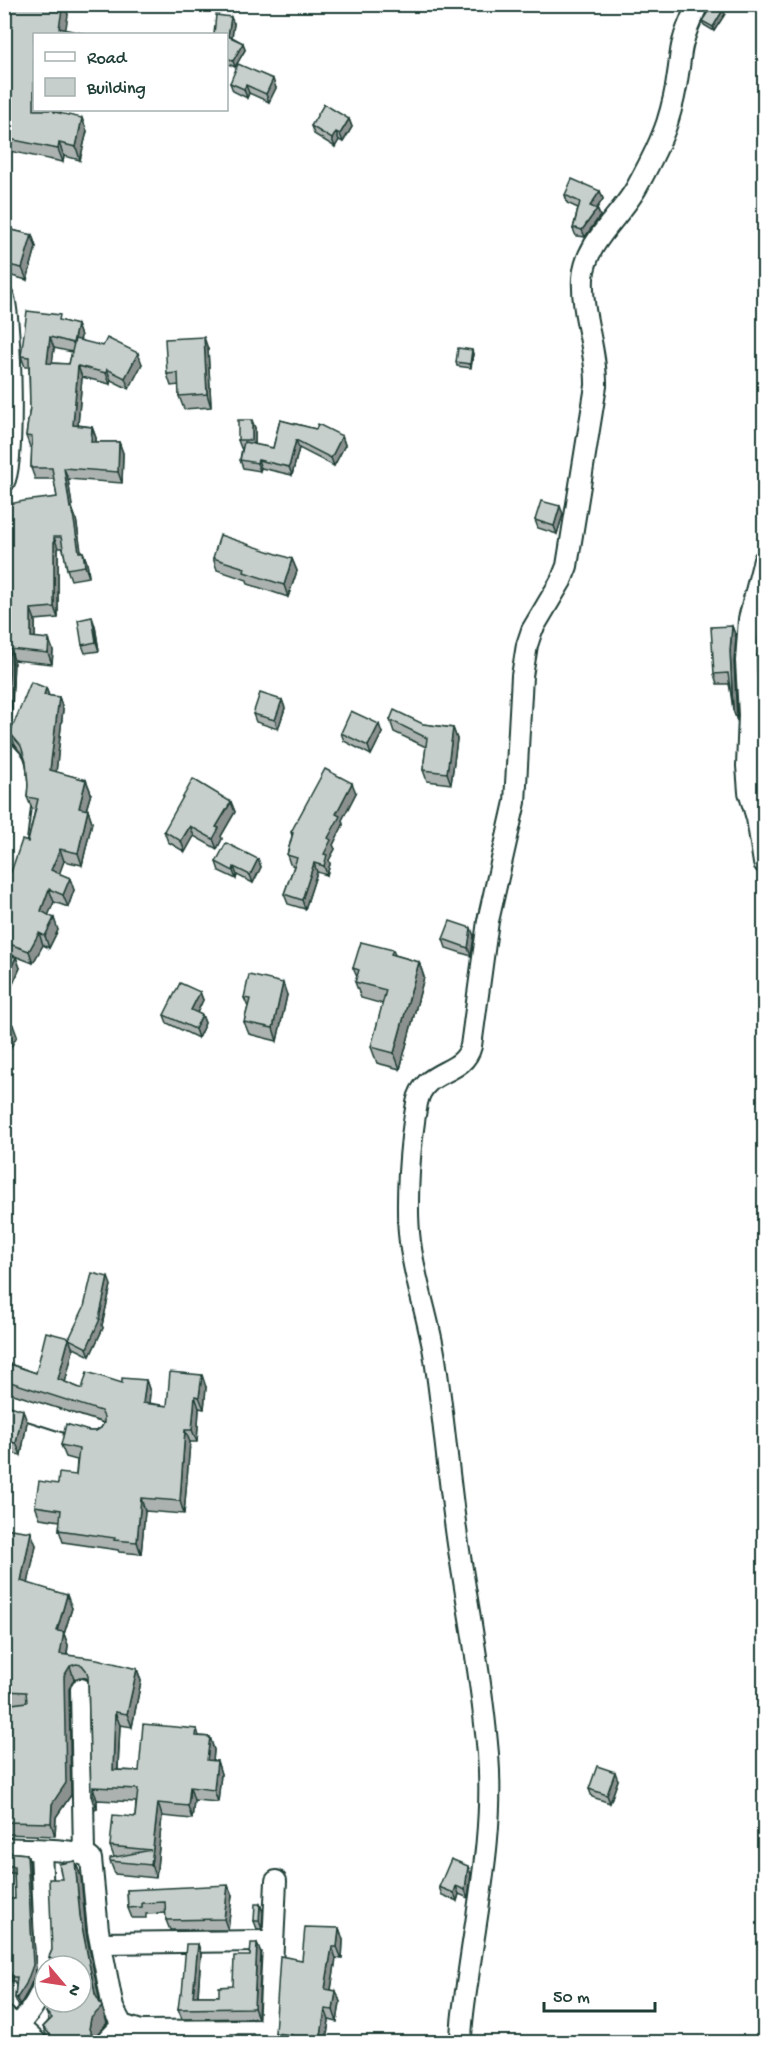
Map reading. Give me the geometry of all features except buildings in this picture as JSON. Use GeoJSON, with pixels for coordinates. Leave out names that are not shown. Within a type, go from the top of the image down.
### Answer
{"type":"FeatureCollection","features":[{"type":"Feature","properties":{"kind":"street"},"geometry":{"type":"LineString","coordinates":[[461,2043],[463,2009],[489,1831],[488,1757],[479,1669],[458,1542],[434,1354],[418,1287],[410,1240],[409,1190],[417,1100],[429,1080],[465,1060],[471,1046],[488,921],[514,802],[522,676],[527,645],[532,630],[567,567],[596,386],[596,369],[584,301],[587,259],[599,238],[637,188],[654,153],[667,123],[682,45],[689,22],[698,4]]}},
{"type":"Feature","properties":{"kind":"street"},"geometry":{"type":"LineString","coordinates":[[4,298],[8,314],[11,405],[9,464],[4,482]]}},
{"type":"Feature","properties":{"kind":"street"},"geometry":{"type":"LineString","coordinates":[[765,560],[748,619],[746,661],[749,792],[757,818],[765,863]]}},
{"type":"Feature","properties":{"kind":"street"},"geometry":{"type":"LineString","coordinates":[[4,751],[14,762],[19,778],[21,798],[14,855],[4,880]]}},
{"type":"Feature","properties":{"kind":"street"},"geometry":{"type":"LineString","coordinates":[[4,1402],[97,1432]]}},
{"type":"Feature","properties":{"kind":"street"},"geometry":{"type":"LineString","coordinates":[[81,1689],[84,1854]]}},
{"type":"Feature","properties":{"kind":"street"},"geometry":{"type":"LineString","coordinates":[[4,1848],[74,1851],[91,1859],[101,1943],[113,2008],[122,2025],[141,2031],[268,2036],[276,1881]]}},
{"type":"Feature","properties":{"kind":"street"},"geometry":{"type":"LineString","coordinates":[[41,1850],[45,1954]]}},
{"type":"Feature","properties":{"kind":"street"},"geometry":{"type":"LineString","coordinates":[[101,1943],[273,1941]]}},
{"type":"Feature","properties":{"kind":"street"},"geometry":{"type":"LineString","coordinates":[[33,2004],[9,2027],[36,2043]]}},
{"type":"Feature","properties":{"kind":"street"},"geometry":{"type":"LineString","coordinates":[[106,2043],[122,2025]]}}]}
